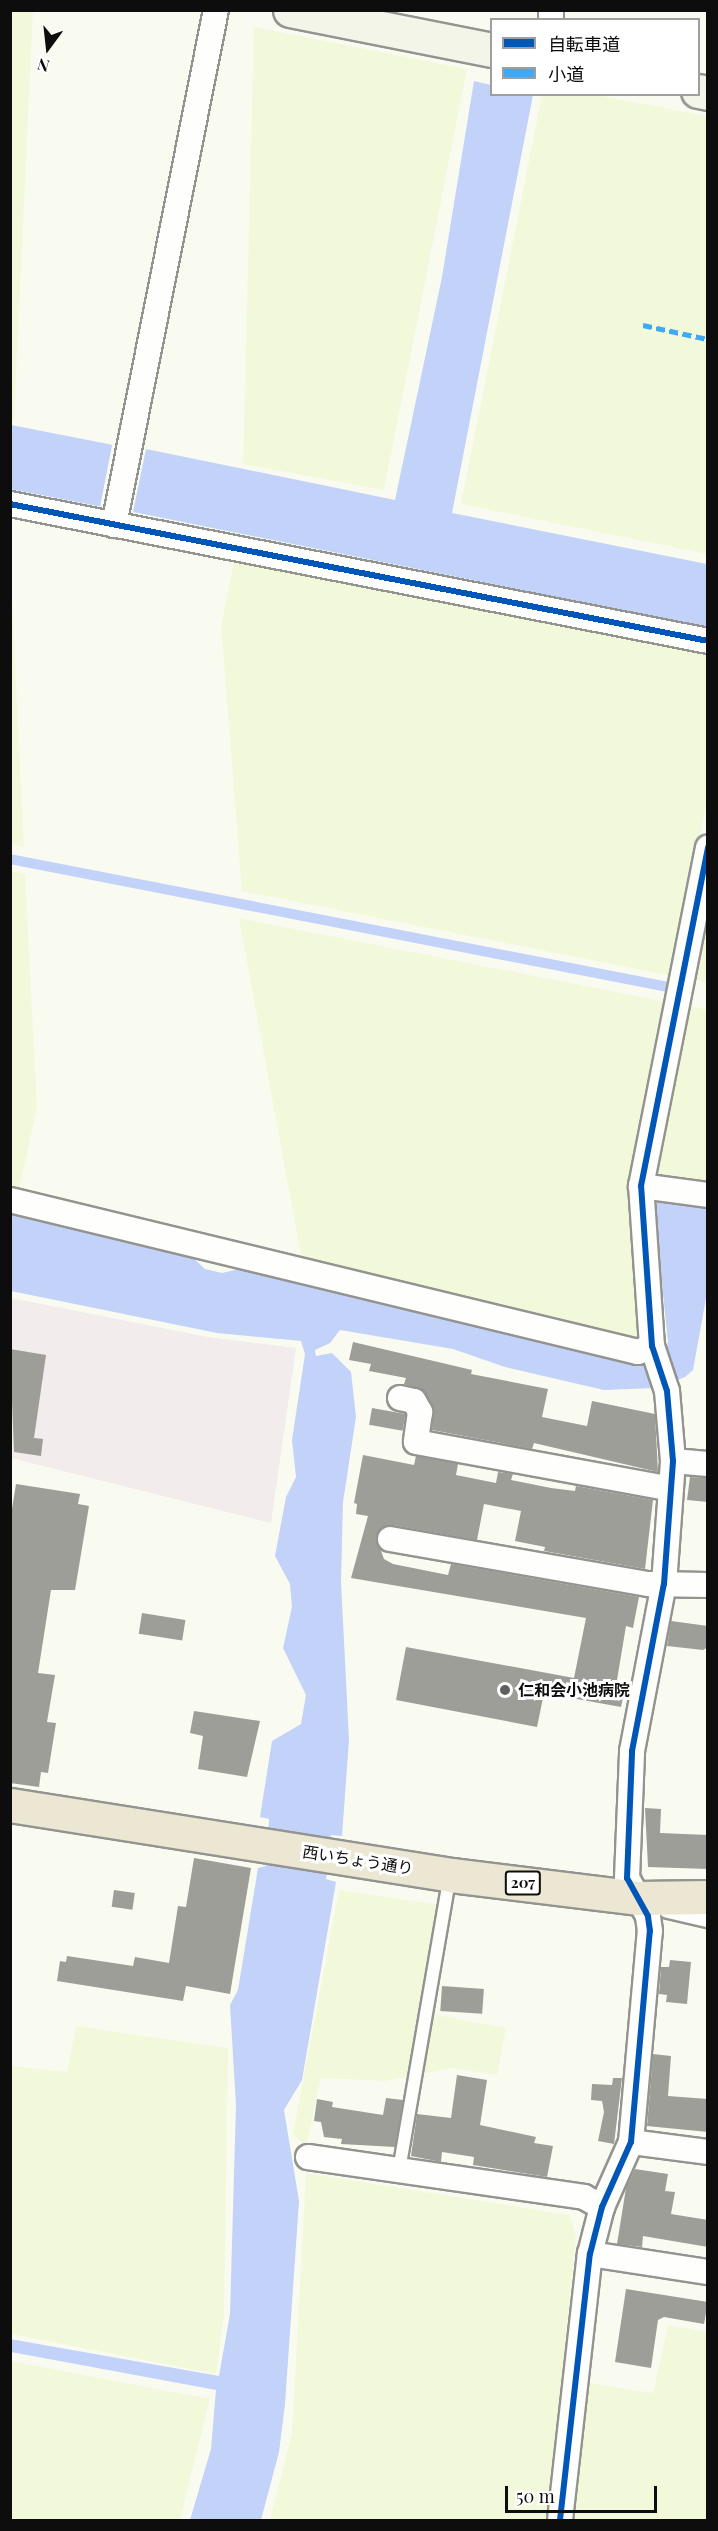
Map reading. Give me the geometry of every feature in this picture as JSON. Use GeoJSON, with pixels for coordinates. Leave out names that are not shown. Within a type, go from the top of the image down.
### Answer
{"type":"FeatureCollection","features":[{"type":"Feature","properties":{"kind":"highway","name":"西いちょう通り"},"geometry":{"type":"LineString","coordinates":[[10,1806],[450,1875],[638,1898],[708,1897]]}},
{"type":"Feature","properties":{"kind":"street"},"geometry":{"type":"LineString","coordinates":[[114,525],[216,10]]}},
{"type":"Feature","properties":{"kind":"street"},"geometry":{"type":"LineString","coordinates":[[290,10],[351,16],[490,50]]}},
{"type":"Feature","properties":{"kind":"street"},"geometry":{"type":"LineString","coordinates":[[10,504],[708,641]]}},
{"type":"Feature","properties":{"kind":"street"},"geometry":{"type":"LineString","coordinates":[[560,2520],[590,2254],[602,2207],[632,2142],[650,1931],[648,1916],[627,1878],[632,1751],[664,1584],[674,1461],[667,1391],[652,1346],[641,1186],[708,848]]}},
{"type":"Feature","properties":{"kind":"street"},"geometry":{"type":"LineString","coordinates":[[641,1186],[708,1195]]}},
{"type":"Feature","properties":{"kind":"street"},"geometry":{"type":"LineString","coordinates":[[10,1200],[638,1352],[652,1346]]}},
{"type":"Feature","properties":{"kind":"street"},"geometry":{"type":"LineString","coordinates":[[399,1398],[414,1401],[420,1412],[416,1442],[671,1489]]}},
{"type":"Feature","properties":{"kind":"street"},"geometry":{"type":"LineString","coordinates":[[674,1461],[708,1464]]}},
{"type":"Feature","properties":{"kind":"street"},"geometry":{"type":"LineString","coordinates":[[390,1539],[664,1584],[708,1585]]}},
{"type":"Feature","properties":{"kind":"street"},"geometry":{"type":"LineString","coordinates":[[638,1898],[708,1915]]}},
{"type":"Feature","properties":{"kind":"street"},"geometry":{"type":"LineString","coordinates":[[632,2142],[708,2152]]}},
{"type":"Feature","properties":{"kind":"street"},"geometry":{"type":"LineString","coordinates":[[308,2157],[584,2197],[602,2207]]}},
{"type":"Feature","properties":{"kind":"street"},"geometry":{"type":"LineString","coordinates":[[590,2254],[708,2272]]}},
{"type":"Feature","properties":{"kind":"lane"},"geometry":{"type":"LineString","coordinates":[[399,2170],[450,1875]]}},
{"type":"Feature","properties":{"kind":"shaded area"},"geometry":{"type":"Polygon","coordinates":[[[11,1298],[208,1337],[296,1348],[271,1523],[11,1458],[11,1298]]]}},
{"type":"Feature","properties":{"kind":"green space"},"geometry":{"type":"Polygon","coordinates":[[[10,11],[33,11],[14,420],[10,419],[10,11]]]}},
{"type":"Feature","properties":{"kind":"green space"},"geometry":{"type":"Polygon","coordinates":[[[254,27],[467,69],[384,490],[243,464],[254,27]]]}},
{"type":"Feature","properties":{"kind":"green space"},"geometry":{"type":"Polygon","coordinates":[[[542,96],[601,96],[707,116],[707,554],[461,504],[542,96]]]}},
{"type":"Feature","properties":{"kind":"green space"},"geometry":{"type":"Polygon","coordinates":[[[235,556],[707,649],[707,800],[672,976],[242,891],[221,626],[235,556]]]}},
{"type":"Feature","properties":{"kind":"green space"},"geometry":{"type":"Polygon","coordinates":[[[11,580],[24,847],[11,844],[11,580]]]}},
{"type":"Feature","properties":{"kind":"green space"},"geometry":{"type":"Polygon","coordinates":[[[11,871],[25,874],[37,1107],[18,1193],[11,1191],[11,871]]]}},
{"type":"Feature","properties":{"kind":"green space"},"geometry":{"type":"Polygon","coordinates":[[[707,896],[707,983],[691,979],[707,896]]]}},
{"type":"Feature","properties":{"kind":"green space"},"geometry":{"type":"Polygon","coordinates":[[[239,918],[667,1002],[641,1333],[630,1340],[302,1261],[239,918]]]}},
{"type":"Feature","properties":{"kind":"green space"},"geometry":{"type":"Polygon","coordinates":[[[686,1005],[707,1010],[707,1185],[650,1177],[686,1005]]]}},
{"type":"Feature","properties":{"kind":"green space"},"geometry":{"type":"Polygon","coordinates":[[[339,1890],[441,1905],[421,2012],[506,2028],[497,2075],[453,2068],[385,2081],[321,2078],[306,2147],[293,2134],[339,1890]]]}},
{"type":"Feature","properties":{"kind":"green space"},"geometry":{"type":"Polygon","coordinates":[[[76,2026],[228,2048],[224,2315],[216,2374],[11,2334],[11,2066],[67,2072],[76,2026]]]}},
{"type":"Feature","properties":{"kind":"green space"},"geometry":{"type":"Polygon","coordinates":[[[306,2173],[570,2215],[576,2236],[547,2520],[270,2520],[292,2433],[306,2173]]]}},
{"type":"Feature","properties":{"kind":"green space"},"geometry":{"type":"Polygon","coordinates":[[[668,2325],[707,2332],[707,2520],[568,2520],[583,2382],[653,2393],[668,2325]]]}},
{"type":"Feature","properties":{"kind":"green space"},"geometry":{"type":"Polygon","coordinates":[[[10,2361],[210,2399],[180,2520],[11,2520],[10,2361]]]}},
{"type":"Feature","properties":{"kind":"water"},"geometry":{"type":"Polygon","coordinates":[[[474,81],[490,85],[490,96],[533,96],[452,513],[707,564],[707,627],[133,512],[146,449],[395,500],[442,277],[474,81]]]}},
{"type":"Feature","properties":{"kind":"water"},"geometry":{"type":"Polygon","coordinates":[[[11,425],[112,445],[100,506],[10,489],[11,425]]]}},
{"type":"Feature","properties":{"kind":"water"},"geometry":{"type":"Polygon","coordinates":[[[10,854],[668,982],[666,992],[10,864],[10,854]]]}},
{"type":"Feature","properties":{"kind":"water"},"geometry":{"type":"Polygon","coordinates":[[[660,1200],[707,1204],[706,1298],[693,1370],[685,1377],[656,1388],[604,1390],[505,1367],[453,1349],[340,1330],[330,1343],[315,1350],[316,1356],[332,1353],[351,1372],[356,1417],[343,1502],[341,1582],[349,1740],[342,1836],[331,1835],[326,1879],[336,1882],[302,2080],[284,2110],[299,2201],[285,2404],[279,2452],[261,2520],[190,2520],[211,2449],[216,2390],[11,2352],[10,2339],[219,2376],[230,2314],[236,2105],[230,2005],[238,1990],[258,1868],[266,1866],[269,1819],[260,1817],[272,1741],[301,1724],[306,1695],[283,1648],[292,1607],[290,1584],[275,1556],[286,1497],[296,1477],[292,1440],[305,1354],[301,1341],[217,1333],[11,1291],[11,1213],[192,1257],[205,1269],[222,1273],[239,1269],[630,1364],[665,1354],[668,1342],[654,1207],[660,1200]]]}},
{"type":"Feature","properties":{"kind":"building"},"geometry":{"type":"Polygon","coordinates":[[[353,1342],[472,1370],[471,1374],[548,1389],[542,1417],[587,1426],[592,1401],[655,1414],[658,1472],[534,1443],[532,1449],[432,1430],[433,1406],[423,1390],[404,1384],[406,1378],[369,1371],[371,1364],[349,1360],[353,1342]]]}},
{"type":"Feature","properties":{"kind":"building"},"geometry":{"type":"Polygon","coordinates":[[[10,1349],[46,1355],[34,1438],[43,1439],[41,1456],[14,1452],[10,1349]]]}},
{"type":"Feature","properties":{"kind":"building"},"geometry":{"type":"Polygon","coordinates":[[[372,1408],[405,1414],[403,1431],[369,1425],[372,1408]]]}},
{"type":"Feature","properties":{"kind":"building"},"geometry":{"type":"Polygon","coordinates":[[[363,1455],[414,1465],[416,1456],[458,1464],[456,1475],[496,1483],[498,1472],[513,1474],[511,1480],[551,1488],[575,1491],[576,1486],[653,1500],[645,1569],[544,1551],[545,1547],[515,1541],[521,1511],[484,1504],[477,1540],[392,1525],[380,1529],[376,1537],[384,1559],[393,1564],[448,1575],[451,1564],[639,1597],[633,1628],[626,1626],[616,1686],[625,1688],[621,1707],[544,1693],[537,1727],[396,1700],[406,1647],[574,1678],[586,1618],[351,1578],[368,1516],[356,1514],[357,1504],[354,1503],[363,1455]]]}},
{"type":"Feature","properties":{"kind":"building"},"geometry":{"type":"Polygon","coordinates":[[[690,1477],[708,1478],[708,1502],[687,1500],[690,1477]]]}},
{"type":"Feature","properties":{"kind":"building"},"geometry":{"type":"Polygon","coordinates":[[[16,1484],[80,1494],[78,1504],[89,1506],[75,1590],[51,1590],[38,1673],[55,1675],[47,1722],[56,1723],[48,1773],[41,1772],[39,1787],[10,1783],[10,1521],[16,1484]]]}},
{"type":"Feature","properties":{"kind":"building"},"geometry":{"type":"Polygon","coordinates":[[[142,1613],[185,1620],[182,1641],[139,1634],[142,1613]]]}},
{"type":"Feature","properties":{"kind":"building"},"geometry":{"type":"Polygon","coordinates":[[[671,1621],[708,1626],[708,1647],[703,1650],[667,1646],[671,1621]]]}},
{"type":"Feature","properties":{"kind":"building"},"geometry":{"type":"Polygon","coordinates":[[[194,1711],[260,1721],[247,1777],[198,1769],[203,1736],[190,1733],[194,1711]]]}},
{"type":"Feature","properties":{"kind":"building"},"geometry":{"type":"Polygon","coordinates":[[[645,1808],[661,1809],[660,1833],[708,1835],[708,1869],[648,1867],[645,1808]]]}},
{"type":"Feature","properties":{"kind":"building"},"geometry":{"type":"Polygon","coordinates":[[[194,1858],[251,1868],[230,1994],[186,1986],[183,2001],[57,1981],[60,1961],[66,1962],[67,1956],[133,1966],[135,1957],[169,1963],[178,1906],[186,1907],[194,1858]]]}},
{"type":"Feature","properties":{"kind":"building"},"geometry":{"type":"Polygon","coordinates":[[[114,1890],[135,1893],[132,1910],[112,1907],[114,1890]]]}},
{"type":"Feature","properties":{"kind":"building"},"geometry":{"type":"Polygon","coordinates":[[[670,1960],[691,1962],[687,2004],[666,2002],[667,1995],[659,1994],[661,1967],[669,1967],[670,1960]]]}},
{"type":"Feature","properties":{"kind":"building"},"geometry":{"type":"Polygon","coordinates":[[[442,1986],[484,1989],[482,2014],[440,2011],[442,1986]]]}},
{"type":"Feature","properties":{"kind":"building"},"geometry":{"type":"Polygon","coordinates":[[[653,2054],[671,2056],[668,2096],[708,2099],[708,2132],[647,2126],[653,2054]]]}},
{"type":"Feature","properties":{"kind":"building"},"geometry":{"type":"Polygon","coordinates":[[[457,2075],[487,2080],[480,2125],[536,2137],[534,2143],[553,2146],[547,2177],[473,2165],[474,2157],[442,2152],[441,2162],[411,2156],[417,2114],[451,2118],[457,2075]]]}},
{"type":"Feature","properties":{"kind":"building"},"geometry":{"type":"Polygon","coordinates":[[[613,2078],[622,2078],[614,2144],[598,2141],[604,2112],[602,2101],[591,2100],[592,2084],[612,2085],[613,2078]]]}},
{"type":"Feature","properties":{"kind":"building"},"geometry":{"type":"Polygon","coordinates":[[[386,2098],[403,2100],[395,2147],[341,2144],[342,2139],[324,2137],[321,2122],[314,2121],[317,2099],[333,2102],[332,2107],[383,2115],[386,2098]]]}},
{"type":"Feature","properties":{"kind":"building"},"geometry":{"type":"Polygon","coordinates":[[[635,2169],[668,2174],[665,2191],[675,2192],[671,2214],[708,2220],[708,2247],[643,2236],[642,2247],[617,2244],[626,2188],[635,2169]]]}},
{"type":"Feature","properties":{"kind":"building"},"geometry":{"type":"Polygon","coordinates":[[[626,2289],[708,2302],[704,2324],[664,2317],[658,2320],[651,2368],[615,2362],[626,2289]]]}},
{"type":"Feature","properties":{"kind":"marked path"},"geometry":{"type":"LineString","coordinates":[[643,325],[708,339]]}},
{"type":"Feature","properties":{"kind":"cycle path"},"geometry":{"type":"LineString","coordinates":[[10,504],[708,641]]}},
{"type":"Feature","properties":{"kind":"cycle path"},"geometry":{"type":"LineString","coordinates":[[560,2520],[590,2254],[602,2207],[631,2142],[650,1931],[648,1916],[627,1878],[632,1751],[664,1584],[673,1461],[667,1391],[652,1346],[641,1186],[708,848]]}},
{"type":"Feature","properties":{"kind":"place","name":"仁和会小池病院"},"geometry":{"type":"Point","coordinates":[505,1690]}}]}
